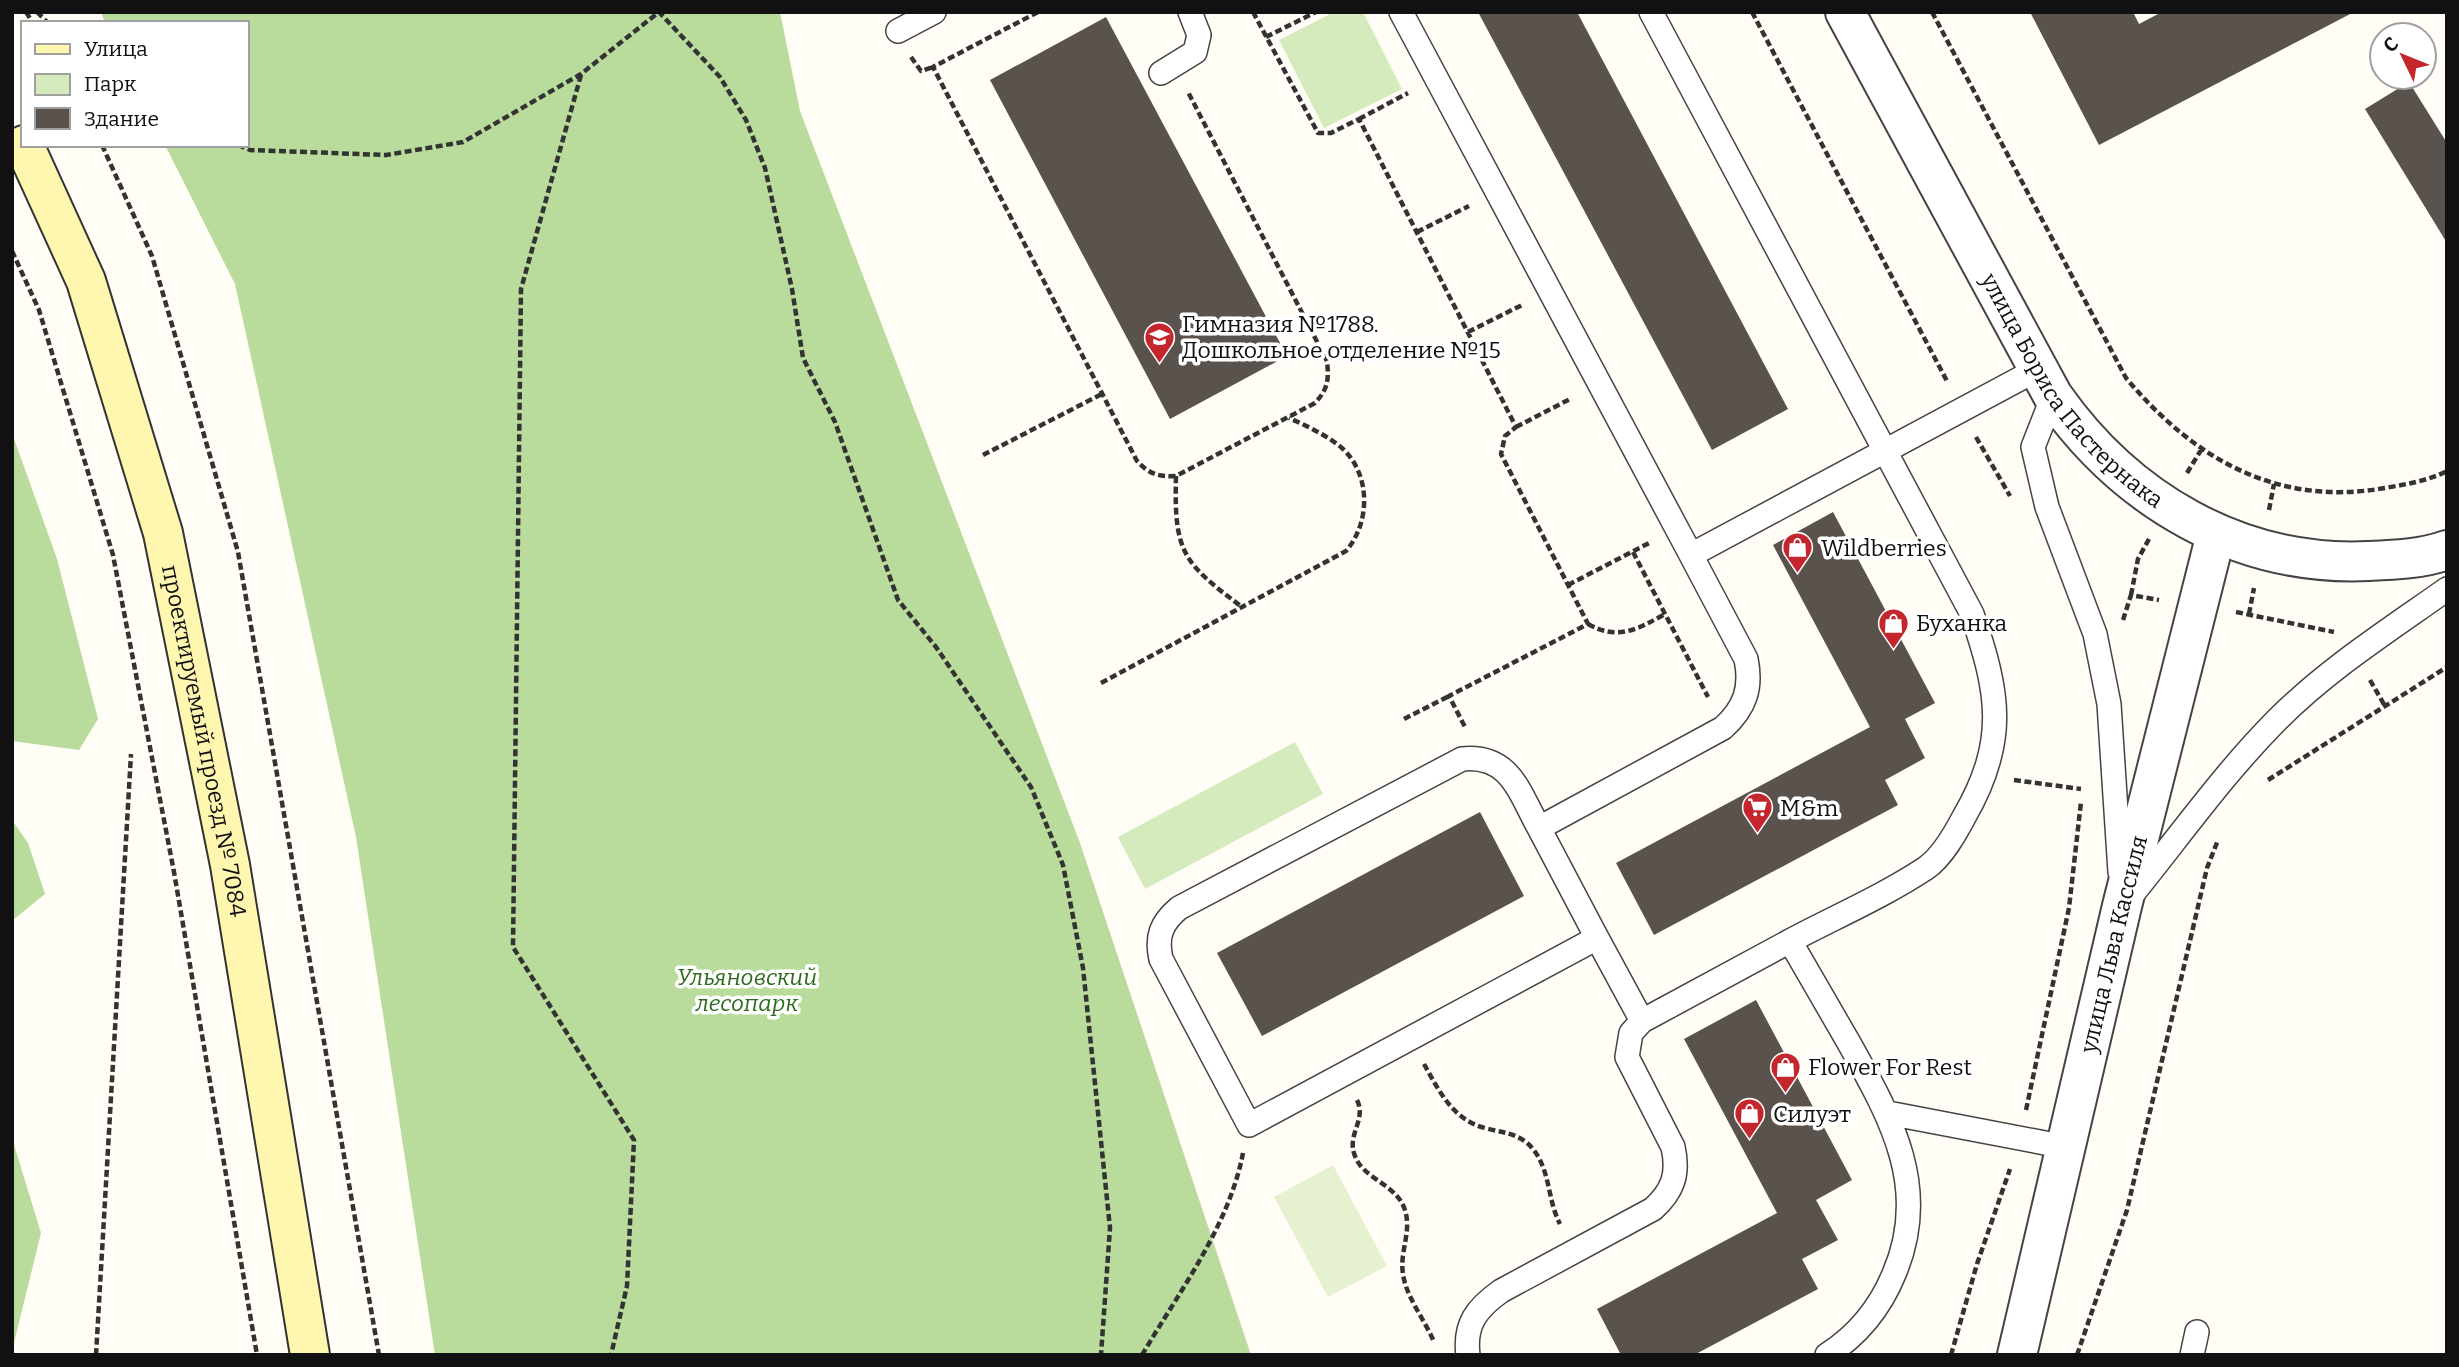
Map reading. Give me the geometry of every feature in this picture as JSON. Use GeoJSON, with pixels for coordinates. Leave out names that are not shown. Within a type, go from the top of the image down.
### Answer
{"type":"FeatureCollection","features":[{"type":"Feature","properties":{"kind":"street","name":"улица Бориса Пастернака"},"geometry":{"type":"LineString","coordinates":[[1845,12],[2045,383],[2074,426],[2119,473],[2166,509],[2216,534],[2261,550],[2344,562],[2399,560],[2447,550]]}},
{"type":"Feature","properties":{"kind":"street","name":"проектируемый проезд № 7084"},"geometry":{"type":"LineString","coordinates":[[12,118],[21,138]]}},
{"type":"Feature","properties":{"kind":"street","name":"проектируемый проезд № 7084"},"geometry":{"type":"LineString","coordinates":[[25,147],[86,281],[163,533],[230,865],[310,1355]]}},
{"type":"Feature","properties":{"kind":"street","name":"улица Льва Кассиля"},"geometry":{"type":"LineString","coordinates":[[2017,1355],[2122,906],[2216,534]]}},
{"type":"Feature","properties":{"kind":"lane"},"geometry":{"type":"LineString","coordinates":[[898,31],[934,12]]}},
{"type":"Feature","properties":{"kind":"lane"},"geometry":{"type":"LineString","coordinates":[[1168,70],[1195,52],[1199,43],[1199,35],[1190,12]]}},
{"type":"Feature","properties":{"kind":"lane"},"geometry":{"type":"LineString","coordinates":[[1401,12],[1746,659],[1749,673],[1745,702],[1723,728],[1539,828]]}},
{"type":"Feature","properties":{"kind":"lane"},"geometry":{"type":"LineString","coordinates":[[1468,1355],[1467,1336],[1472,1319],[1481,1305],[1501,1291],[1653,1209],[1666,1197],[1675,1181],[1677,1164],[1673,1147],[1627,1057],[1630,1034],[1642,1021],[1928,867],[1956,832],[1985,776],[1995,712],[1991,670],[1972,614],[1651,12]]}},
{"type":"Feature","properties":{"kind":"lane"},"geometry":{"type":"LineString","coordinates":[[1691,555],[1962,410],[2045,383],[2033,447],[2048,507],[2095,634],[2109,704],[2122,906]]}},
{"type":"Feature","properties":{"kind":"lane"},"geometry":{"type":"LineString","coordinates":[[2122,906],[2236,764],[2279,718],[2354,653],[2447,589]]}},
{"type":"Feature","properties":{"kind":"lane"},"geometry":{"type":"LineString","coordinates":[[1597,938],[1249,1125],[1161,959],[1158,937],[1161,927],[1179,908],[1444,766],[1462,759],[1480,757],[1503,768],[1539,828],[1642,1021]]}},
{"type":"Feature","properties":{"kind":"lane"},"geometry":{"type":"LineString","coordinates":[[1790,941],[1888,1113],[1906,1170],[1909,1197],[1902,1257],[1887,1292],[1868,1320],[1850,1338],[1826,1355]]}},
{"type":"Feature","properties":{"kind":"lane"},"geometry":{"type":"LineString","coordinates":[[1888,1113],[2066,1147]]}},
{"type":"Feature","properties":{"kind":"lane"},"geometry":{"type":"LineString","coordinates":[[2192,1355],[2197,1332]]}},
{"type":"Feature","properties":{"kind":"path"},"geometry":{"type":"LineString","coordinates":[[243,147],[250,150],[386,155],[463,142],[581,74],[659,12],[720,77],[746,120],[765,168],[792,289],[803,358],[835,422],[898,600],[936,647],[1031,788],[1063,865],[1083,968],[1110,1228],[1101,1355]]}},
{"type":"Feature","properties":{"kind":"path"},"geometry":{"type":"LineString","coordinates":[[910,55],[918,69],[933,67],[1038,12]]}},
{"type":"Feature","properties":{"kind":"path"},"geometry":{"type":"LineString","coordinates":[[1254,12],[1318,133],[1331,133],[1436,79]]}},
{"type":"Feature","properties":{"kind":"path"},"geometry":{"type":"LineString","coordinates":[[1266,37],[1316,12]]}},
{"type":"Feature","properties":{"kind":"path"},"geometry":{"type":"LineString","coordinates":[[1752,12],[2015,508]]}},
{"type":"Feature","properties":{"kind":"path"},"geometry":{"type":"LineString","coordinates":[[1932,12],[2126,378],[2170,427],[2200,450],[2234,469],[2274,484],[2309,491],[2352,494],[2431,480],[2447,471]]}},
{"type":"Feature","properties":{"kind":"path"},"geometry":{"type":"LineString","coordinates":[[933,67],[1137,461],[1146,471],[1159,477],[1176,476],[1289,418],[1315,403],[1325,392],[1329,379],[1327,361],[1168,70]]}},
{"type":"Feature","properties":{"kind":"path"},"geometry":{"type":"LineString","coordinates":[[581,74],[521,289],[513,947],[634,1140],[627,1286],[611,1355]]}},
{"type":"Feature","properties":{"kind":"path"},"geometry":{"type":"LineString","coordinates":[[1359,119],[1516,426]]}},
{"type":"Feature","properties":{"kind":"path"},"geometry":{"type":"LineString","coordinates":[[103,147],[152,256],[238,552],[379,1355]]}},
{"type":"Feature","properties":{"kind":"path"},"geometry":{"type":"LineString","coordinates":[[1417,232],[1497,191]]}},
{"type":"Feature","properties":{"kind":"path"},"geometry":{"type":"LineString","coordinates":[[12,251],[39,310],[113,555],[174,872],[257,1355]]}},
{"type":"Feature","properties":{"kind":"path"},"geometry":{"type":"LineString","coordinates":[[1468,332],[1549,290]]}},
{"type":"Feature","properties":{"kind":"path"},"geometry":{"type":"LineString","coordinates":[[1599,384],[1516,426],[1505,436],[1501,454],[1588,624],[1601,631],[1625,634],[1665,614]]}},
{"type":"Feature","properties":{"kind":"path"},"geometry":{"type":"LineString","coordinates":[[983,455],[1102,394]]}},
{"type":"Feature","properties":{"kind":"path"},"geometry":{"type":"LineString","coordinates":[[1101,682],[1346,551],[1357,537],[1363,518],[1365,494],[1351,461],[1340,445],[1289,418]]}},
{"type":"Feature","properties":{"kind":"path"},"geometry":{"type":"LineString","coordinates":[[1176,476],[1177,532],[1184,553],[1197,572],[1242,607]]}},
{"type":"Feature","properties":{"kind":"path"},"geometry":{"type":"LineString","coordinates":[[1568,585],[1676,529]]}},
{"type":"Feature","properties":{"kind":"path"},"geometry":{"type":"LineString","coordinates":[[1633,552],[1723,728]]}},
{"type":"Feature","properties":{"kind":"path"},"geometry":{"type":"LineString","coordinates":[[1404,719],[1588,624]]}},
{"type":"Feature","properties":{"kind":"path"},"geometry":{"type":"LineString","coordinates":[[2256,788],[2447,667]]}},
{"type":"Feature","properties":{"kind":"path"},"geometry":{"type":"LineString","coordinates":[[1449,696],[1480,757]]}},
{"type":"Feature","properties":{"kind":"path"},"geometry":{"type":"LineString","coordinates":[[96,1355],[131,754]]}},
{"type":"Feature","properties":{"kind":"path"},"geometry":{"type":"LineString","coordinates":[[1985,776],[2081,789]]}},
{"type":"Feature","properties":{"kind":"path"},"geometry":{"type":"LineString","coordinates":[[1951,1355],[1977,1264],[2020,1138],[2069,908],[2081,779]]}},
{"type":"Feature","properties":{"kind":"path"},"geometry":{"type":"LineString","coordinates":[[2077,1355],[2127,1210],[2204,881],[2221,833]]}},
{"type":"Feature","properties":{"kind":"path"},"geometry":{"type":"LineString","coordinates":[[1411,1039],[1438,1090],[1455,1112],[1483,1128],[1512,1134],[1532,1148],[1544,1166],[1553,1207],[1574,1251]]}},
{"type":"Feature","properties":{"kind":"path"},"geometry":{"type":"LineString","coordinates":[[1344,1074],[1361,1112],[1352,1140],[1355,1158],[1360,1167],[1388,1185],[1402,1203],[1409,1228],[1403,1274],[1436,1346]]}},
{"type":"Feature","properties":{"kind":"path"},"geometry":{"type":"LineString","coordinates":[[1142,1355],[1204,1251],[1237,1184],[1249,1125]]}},
{"type":"Feature","properties":{"kind":"green space","name":"Ульяновский лесопарк"},"geometry":{"type":"Polygon","coordinates":[[[101,12],[780,12],[800,111],[1080,843],[1251,1355],[435,1355],[356,837],[235,284],[166,147],[248,147],[248,21],[104,21],[101,12]]]}},
{"type":"Feature","properties":{"kind":"green space"},"geometry":{"type":"Polygon","coordinates":[[[1334,12],[1363,12],[1402,89],[1324,128],[1279,40],[1334,12]]]}},
{"type":"Feature","properties":{"kind":"green space"},"geometry":{"type":"Polygon","coordinates":[[[12,433],[57,559],[98,719],[79,750],[12,741],[12,433]]]}},
{"type":"Feature","properties":{"kind":"green space"},"geometry":{"type":"Polygon","coordinates":[[[1295,742],[1323,794],[1145,889],[1118,837],[1295,742]]]}},
{"type":"Feature","properties":{"kind":"green space"},"geometry":{"type":"Polygon","coordinates":[[[12,820],[28,843],[45,894],[13,920],[12,820]]]}},
{"type":"Feature","properties":{"kind":"green space"},"geometry":{"type":"Polygon","coordinates":[[[12,1138],[41,1233],[12,1351],[12,1138]]]}},
{"type":"Feature","properties":{"kind":"green space"},"geometry":{"type":"Polygon","coordinates":[[[1333,1165],[1387,1266],[1328,1297],[1274,1197],[1333,1165]]]}},
{"type":"Feature","properties":{"kind":"building"},"geometry":{"type":"Polygon","coordinates":[[[1478,12],[1577,12],[1788,409],[1712,450],[1478,12]]]}},
{"type":"Feature","properties":{"kind":"building"},"geometry":{"type":"Polygon","coordinates":[[[2030,12],[2133,12],[2139,24],[2162,12],[2354,12],[2099,145],[2030,12]]]}},
{"type":"Feature","properties":{"kind":"building"},"geometry":{"type":"Polygon","coordinates":[[[1106,17],[1287,356],[1170,419],[990,80],[1106,17]]]}},
{"type":"Feature","properties":{"kind":"building"},"geometry":{"type":"Polygon","coordinates":[[[2394,91],[2415,91],[2447,143],[2447,243],[2365,109],[2394,91]]]}},
{"type":"Feature","properties":{"kind":"building"},"geometry":{"type":"Polygon","coordinates":[[[1833,512],[1935,703],[1905,719],[1925,758],[1885,780],[1898,805],[1654,935],[1616,863],[1870,727],[1773,545],[1833,512]]]}},
{"type":"Feature","properties":{"kind":"building"},"geometry":{"type":"Polygon","coordinates":[[[1480,812],[1524,896],[1262,1036],[1217,953],[1480,812]]]}},
{"type":"Feature","properties":{"kind":"building"},"geometry":{"type":"Polygon","coordinates":[[[1756,1000],[1852,1180],[1816,1200],[1838,1240],[1802,1259],[1818,1289],[1694,1355],[1621,1355],[1597,1309],[1777,1213],[1684,1039],[1756,1000]]]}},
{"type":"Feature","properties":{"kind":"place","name":"Гимназия №1788. Дошкольное отделение №15"},"geometry":{"type":"Point","coordinates":[1159,364]}},
{"type":"Feature","properties":{"kind":"place","name":"Wildberries"},"geometry":{"type":"Point","coordinates":[1798,575]}},
{"type":"Feature","properties":{"kind":"place","name":"Буханка"},"geometry":{"type":"Point","coordinates":[1893,650]}},
{"type":"Feature","properties":{"kind":"place","name":"M&m"},"geometry":{"type":"Point","coordinates":[1757,835]}},
{"type":"Feature","properties":{"kind":"place","name":"Flower For Rest"},"geometry":{"type":"Point","coordinates":[1785,1094]}},
{"type":"Feature","properties":{"kind":"place","name":"Силуэт"},"geometry":{"type":"Point","coordinates":[1750,1141]}}]}
